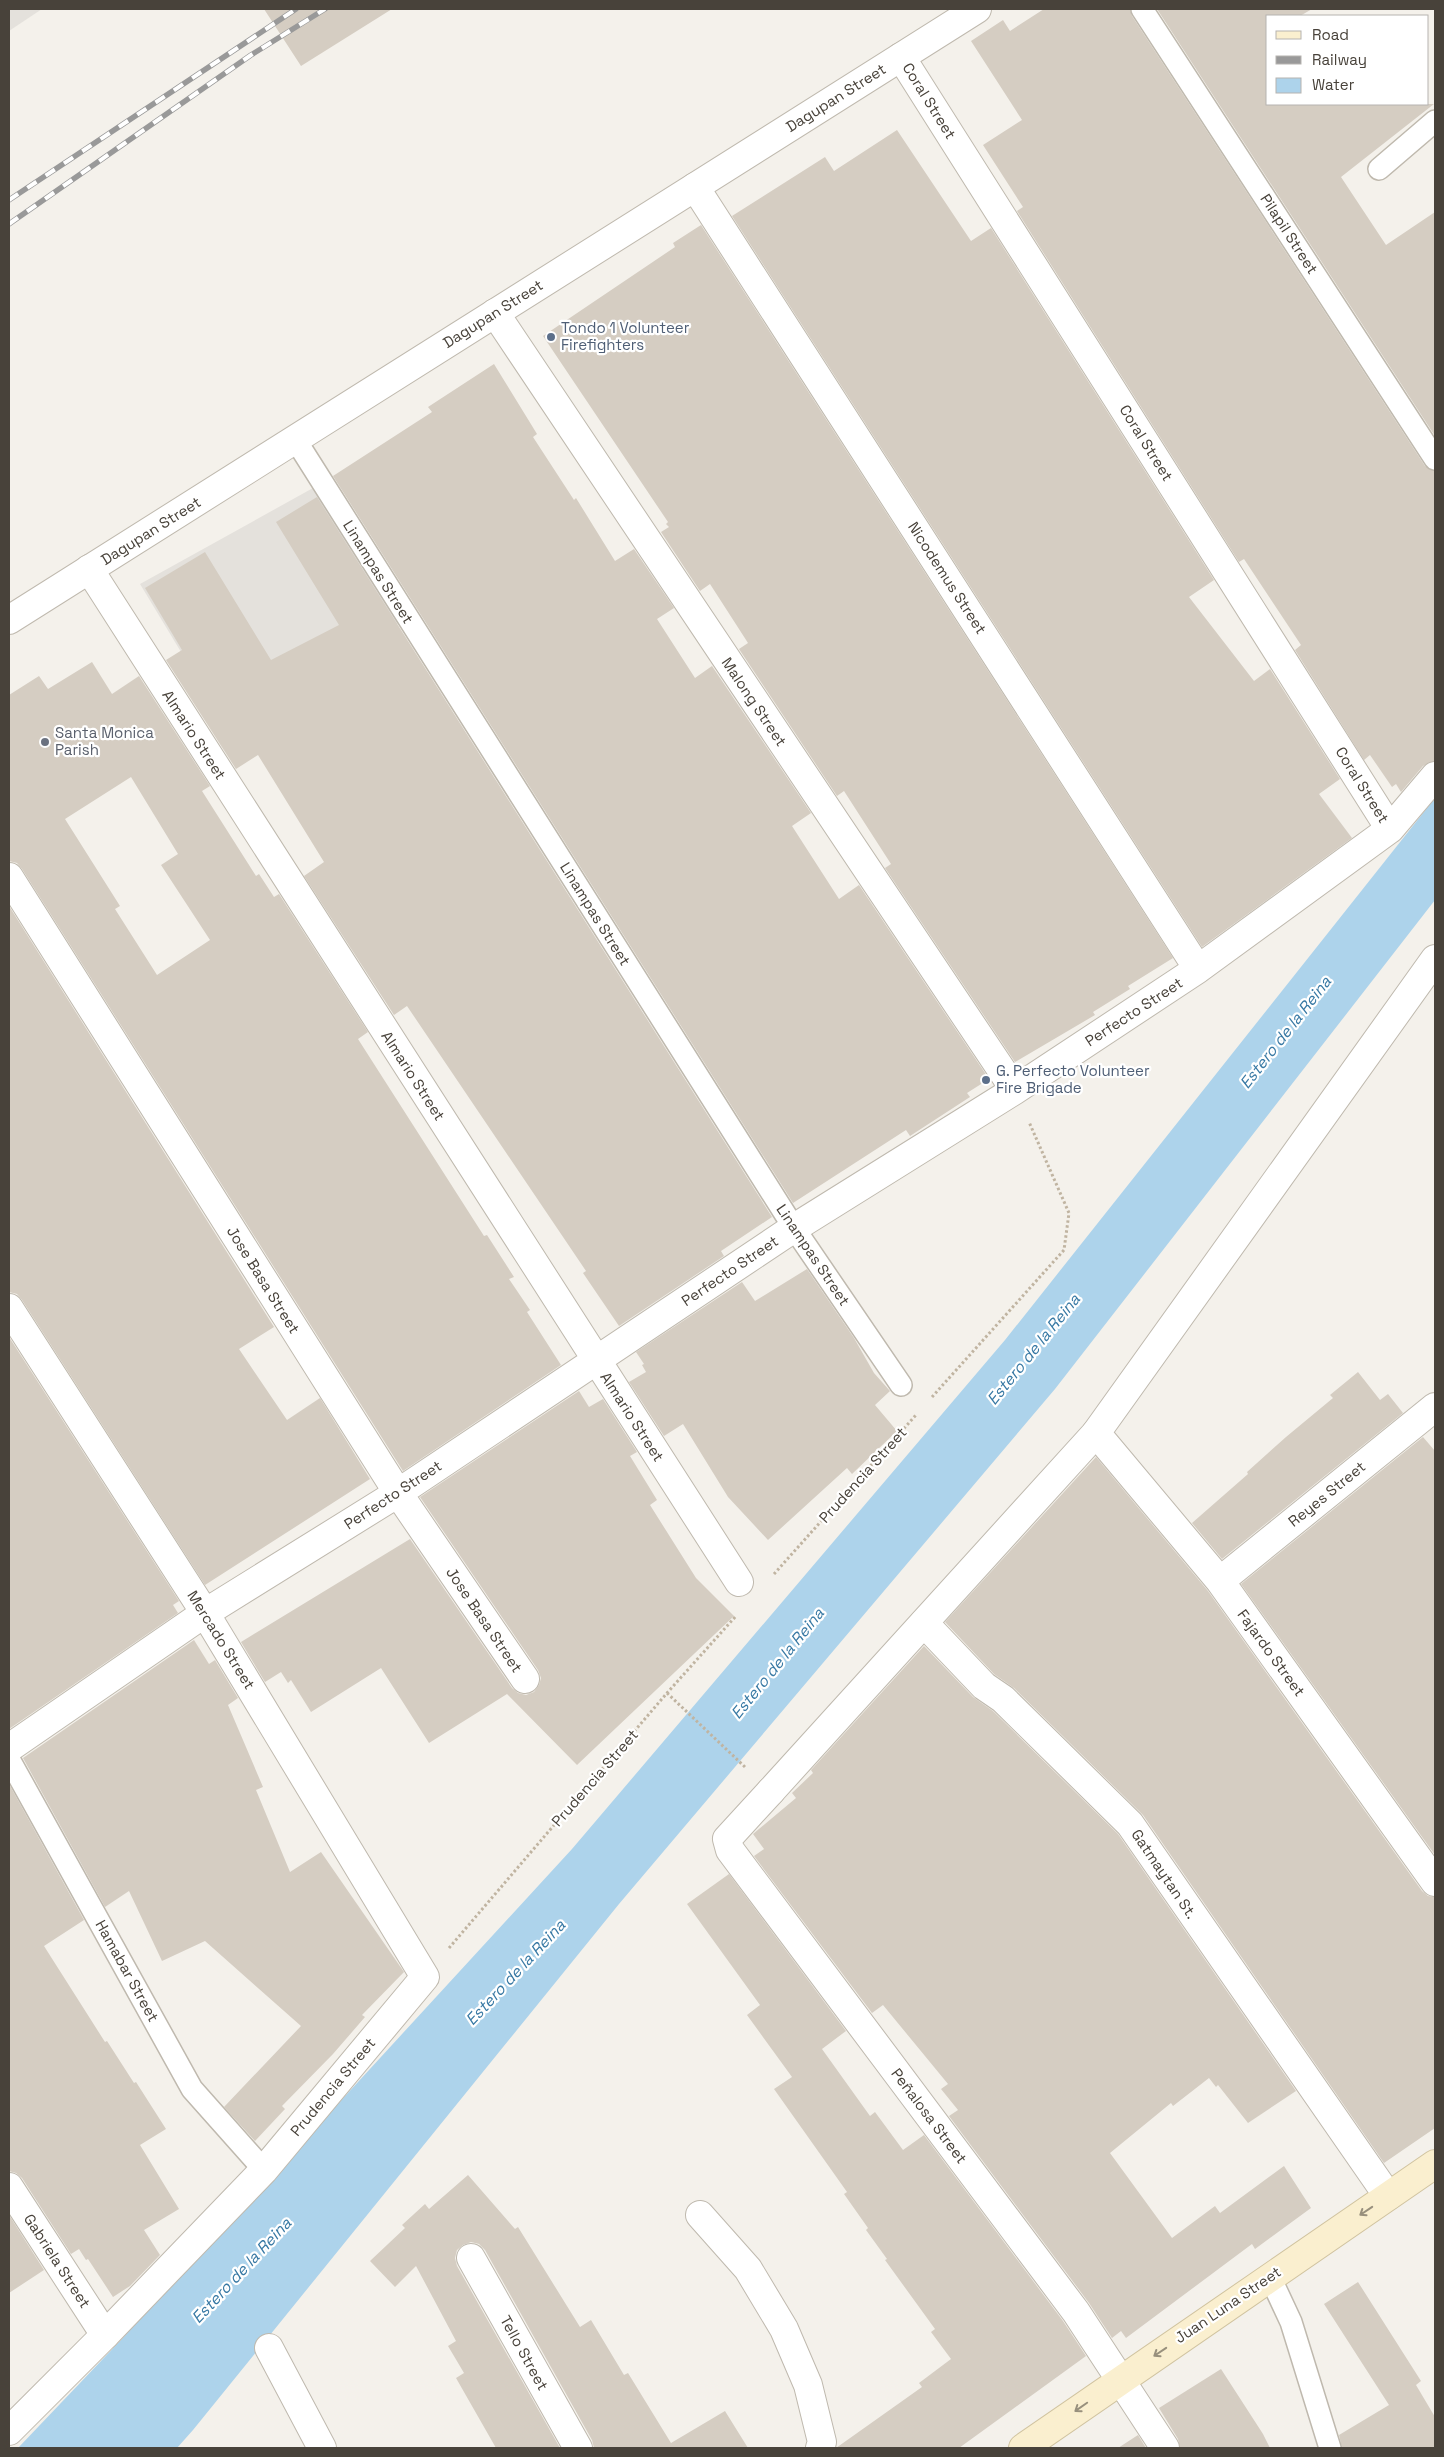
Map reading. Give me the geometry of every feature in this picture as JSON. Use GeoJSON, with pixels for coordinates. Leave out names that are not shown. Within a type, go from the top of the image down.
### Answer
{"type":"FeatureCollection","features":[{"type":"Feature","properties":{"kind":"main road","name":"Juan Luna Street"},"geometry":{"type":"LineString","coordinates":[[1022,2448],[1435,2164]]}},
{"type":"Feature","properties":{"kind":"street","name":"Dagupan Street"},"geometry":{"type":"LineString","coordinates":[[9,620],[977,9]]}},
{"type":"Feature","properties":{"kind":"street","name":"Coral Street"},"geometry":{"type":"LineString","coordinates":[[901,57],[1390,829]]}},
{"type":"Feature","properties":{"kind":"street","name":"Nicodemus Street"},"geometry":{"type":"LineString","coordinates":[[695,187],[1198,969]]}},
{"type":"Feature","properties":{"kind":"street","name":"Malong Street"},"geometry":{"type":"LineString","coordinates":[[494,314],[1015,1090]]}},
{"type":"Feature","properties":{"kind":"street","name":"Almario Street"},"geometry":{"type":"LineString","coordinates":[[89,569],[596,1362],[739,1582]]}},
{"type":"Feature","properties":{"kind":"street","name":"Perfecto Street"},"geometry":{"type":"LineString","coordinates":[[9,1748],[205,1614],[398,1493],[794,1228],[1015,1090],[1198,969],[1390,829],[1435,776]]}},
{"type":"Feature","properties":{"kind":"street","name":"Jose Basa Street"},"geometry":{"type":"LineString","coordinates":[[9,877],[398,1493],[525,1679]]}},
{"type":"Feature","properties":{"kind":"street"},"geometry":{"type":"LineString","coordinates":[[924,1623],[1096,1433],[1435,959]]}},
{"type":"Feature","properties":{"kind":"street","name":"Mercado Street"},"geometry":{"type":"LineString","coordinates":[[9,1308],[205,1614],[424,1977]]}},
{"type":"Feature","properties":{"kind":"street","name":"Reyes Street"},"geometry":{"type":"LineString","coordinates":[[1220,1580],[1435,1407]]}},
{"type":"Feature","properties":{"kind":"street","name":"Fajardo Street"},"geometry":{"type":"LineString","coordinates":[[1096,1433],[1220,1580],[1435,1882]]}},
{"type":"Feature","properties":{"kind":"street","name":"Peñalosa Street"},"geometry":{"type":"LineString","coordinates":[[924,1623],[727,1839],[730,1850],[1076,2312],[1165,2448]]}},
{"type":"Feature","properties":{"kind":"street","name":"Gatmaytan St."},"geometry":{"type":"LineString","coordinates":[[924,1623],[984,1686],[1003,1699],[1130,1824],[1388,2196]]}},
{"type":"Feature","properties":{"kind":"street","name":"Prudencia Street"},"geometry":{"type":"LineString","coordinates":[[9,2431],[105,2335],[264,2170],[424,1977]]}},
{"type":"Feature","properties":{"kind":"street","name":"Gabriela Street"},"geometry":{"type":"LineString","coordinates":[[9,2187],[105,2335]]}},
{"type":"Feature","properties":{"kind":"street"},"geometry":{"type":"LineString","coordinates":[[700,2215],[748,2269],[784,2329],[808,2385],[822,2442],[820,2448]]}},
{"type":"Feature","properties":{"kind":"street","name":"Tello Street"},"geometry":{"type":"LineString","coordinates":[[470,2258],[578,2448]]}},
{"type":"Feature","properties":{"kind":"street"},"geometry":{"type":"LineString","coordinates":[[269,2348],[322,2448]]}},
{"type":"Feature","properties":{"kind":"lane","name":"Pilapil Street"},"geometry":{"type":"LineString","coordinates":[[1142,9],[1435,459]]}},
{"type":"Feature","properties":{"kind":"lane"},"geometry":{"type":"LineString","coordinates":[[1379,169],[1435,121]]}},
{"type":"Feature","properties":{"kind":"lane","name":"Linampas Street"},"geometry":{"type":"LineString","coordinates":[[295,439],[794,1228],[901,1385]]}},
{"type":"Feature","properties":{"kind":"lane","name":"Hamabar Street"},"geometry":{"type":"LineString","coordinates":[[9,1759],[192,2089],[264,2170]]}},
{"type":"Feature","properties":{"kind":"lane"},"geometry":{"type":"LineString","coordinates":[[1270,2277],[1291,2322],[1330,2448]]}},
{"type":"Feature","properties":{"kind":"path"},"geometry":{"type":"LineString","coordinates":[[927,1403],[1064,1250],[1068,1213],[1015,1090]]}},
{"type":"Feature","properties":{"kind":"path","name":"Prudencia Street"},"geometry":{"type":"LineString","coordinates":[[770,1579],[920,1411]]}},
{"type":"Feature","properties":{"kind":"path","name":"Prudencia Street"},"geometry":{"type":"LineString","coordinates":[[424,1977],[667,1693],[738,1615]]}},
{"type":"Feature","properties":{"kind":"path"},"geometry":{"type":"LineString","coordinates":[[667,1693],[750,1772]]}},
{"type":"Feature","properties":{"kind":"shaded area"},"geometry":{"type":"Polygon","coordinates":[[[9,9],[42,9],[9,31],[9,9]]]}},
{"type":"Feature","properties":{"kind":"shaded area"},"geometry":{"type":"Polygon","coordinates":[[[313,488],[400,622],[375,639],[219,715],[140,584],[313,488]]]}},
{"type":"Feature","properties":{"kind":"water","name":"Estero de la Reina"},"geometry":{"type":"Polygon","coordinates":[[[1435,798],[1435,900],[1055,1389],[619,1904],[193,2430],[177,2448],[18,2448],[121,2340],[572,1849],[1005,1340],[1435,798]]]}},
{"type":"Feature","properties":{"kind":"building"},"geometry":{"type":"Polygon","coordinates":[[[264,9],[392,9],[301,66],[264,9]]]}},
{"type":"Feature","properties":{"kind":"building"},"geometry":{"type":"Polygon","coordinates":[[[1044,9],[1130,9],[1132,16],[1425,466],[1435,471],[1435,761],[1423,766],[1401,792],[1396,784],[1392,787],[1370,755],[1364,760],[1295,650],[1301,645],[1244,559],[1239,562],[1017,211],[1023,207],[983,145],[1022,120],[971,41],[1003,20],[1010,31],[1044,9]]]}},
{"type":"Feature","properties":{"kind":"building"},"geometry":{"type":"Polygon","coordinates":[[[1157,9],[1312,9],[1302,15],[1266,15],[1266,105],[1434,104],[1341,177],[1386,245],[1435,212],[1435,436],[1157,9]]]}},
{"type":"Feature","properties":{"kind":"building"},"geometry":{"type":"Polygon","coordinates":[[[897,130],[971,241],[991,228],[1214,580],[1189,597],[1254,681],[1270,669],[1340,779],[1319,794],[1352,838],[1202,947],[732,216],[825,157],[834,171],[897,130]]]}},
{"type":"Feature","properties":{"kind":"building"},"geometry":{"type":"Polygon","coordinates":[[[701,225],[1173,958],[1128,986],[1130,989],[1093,1012],[1095,1015],[1015,1062],[885,868],[891,864],[844,791],[837,796],[739,649],[748,643],[710,584],[700,591],[661,532],[669,527],[666,524],[668,522],[543,336],[675,247],[673,243],[701,225]]]}},
{"type":"Feature","properties":{"kind":"building"},"geometry":{"type":"Polygon","coordinates":[[[494,364],[537,434],[533,437],[574,500],[576,498],[615,561],[634,549],[674,608],[657,619],[695,678],[712,666],[811,813],[792,826],[839,899],[859,885],[989,1079],[967,1093],[970,1097],[910,1136],[906,1130],[793,1203],[333,476],[432,412],[428,407],[494,364]]]}},
{"type":"Feature","properties":{"kind":"building"},"geometry":{"type":"Polygon","coordinates":[[[317,497],[772,1217],[721,1251],[724,1256],[619,1326],[583,1273],[586,1271],[407,1006],[394,1015],[304,876],[324,862],[258,755],[236,769],[166,660],[182,650],[145,588],[205,552],[271,660],[339,625],[276,522],[317,497]]]}},
{"type":"Feature","properties":{"kind":"building"},"geometry":{"type":"Polygon","coordinates":[[[92,662],[112,694],[139,676],[210,786],[202,791],[256,876],[259,874],[274,897],[279,894],[368,1032],[358,1039],[484,1236],[487,1235],[514,1277],[509,1279],[530,1310],[527,1312],[561,1365],[403,1471],[22,869],[17,863],[9,861],[9,695],[39,676],[48,689],[92,662]],[[131,777],[65,819],[120,906],[115,909],[157,975],[210,940],[161,865],[178,854],[131,777]]]}},
{"type":"Feature","properties":{"kind":"building"},"geometry":{"type":"Polygon","coordinates":[[[9,906],[274,1327],[239,1349],[287,1420],[320,1398],[370,1479],[205,1585],[22,1300],[17,1294],[9,1292],[9,906]]]}},
{"type":"Feature","properties":{"kind":"building"},"geometry":{"type":"Polygon","coordinates":[[[807,1269],[854,1338],[874,1373],[890,1391],[875,1405],[897,1431],[852,1474],[847,1468],[768,1540],[728,1497],[683,1424],[664,1436],[629,1382],[646,1372],[642,1365],[644,1364],[636,1352],[742,1282],[755,1301],[807,1269]]]}},
{"type":"Feature","properties":{"kind":"building"},"geometry":{"type":"Polygon","coordinates":[[[9,1337],[179,1601],[173,1605],[178,1613],[9,1729],[9,1337]]]}},
{"type":"Feature","properties":{"kind":"building"},"geometry":{"type":"Polygon","coordinates":[[[1358,1372],[1380,1400],[1388,1394],[1403,1413],[1222,1559],[1192,1523],[1248,1474],[1247,1472],[1286,1437],[1333,1398],[1330,1395],[1358,1372]]]}},
{"type":"Feature","properties":{"kind":"building"},"geometry":{"type":"Polygon","coordinates":[[[579,1391],[589,1407],[603,1399],[637,1452],[630,1456],[657,1500],[650,1505],[696,1578],[734,1616],[577,1765],[507,1694],[429,1743],[381,1668],[311,1712],[291,1680],[288,1683],[281,1672],[265,1682],[241,1642],[410,1539],[512,1688],[518,1693],[526,1695],[534,1692],[541,1678],[538,1670],[420,1497],[579,1391]]]}},
{"type":"Feature","properties":{"kind":"building"},"geometry":{"type":"Polygon","coordinates":[[[1423,1437],[1435,1451],[1435,1855],[1241,1584],[1423,1437]]]}},
{"type":"Feature","properties":{"kind":"building"},"geometry":{"type":"Polygon","coordinates":[[[1096,1457],[1208,1591],[1422,1891],[1428,1896],[1435,1897],[1435,2128],[1384,2163],[1143,1815],[1014,1688],[994,1674],[945,1622],[1096,1457]]]}},
{"type":"Feature","properties":{"kind":"building"},"geometry":{"type":"Polygon","coordinates":[[[194,1640],[209,1664],[215,1660],[238,1698],[228,1705],[263,1787],[256,1790],[290,1872],[321,1852],[404,1972],[362,2015],[365,2017],[333,2054],[282,2106],[285,2109],[255,2141],[224,2107],[301,2026],[205,1941],[162,1961],[129,1891],[105,1907],[23,1758],[194,1640]]]}},
{"type":"Feature","properties":{"kind":"building"},"geometry":{"type":"Polygon","coordinates":[[[924,1646],[973,1697],[993,1711],[1118,1834],[1296,2091],[1248,2123],[1218,2085],[1216,2087],[1209,2078],[1173,2106],[1171,2103],[1110,2153],[1172,2238],[1215,2206],[1220,2213],[1284,2166],[1311,2208],[1255,2249],[1252,2244],[1126,2338],[1121,2331],[1112,2338],[1089,2303],[949,2116],[958,2110],[941,2089],[948,2084],[883,2005],[872,2013],[754,1856],[764,1849],[753,1834],[796,1798],[792,1793],[813,1773],[811,1770],[924,1646]]]}},
{"type":"Feature","properties":{"kind":"building"},"geometry":{"type":"Polygon","coordinates":[[[9,1784],[84,1920],[44,1946],[105,2042],[107,2041],[134,2083],[136,2082],[166,2129],[140,2145],[179,2209],[144,2230],[160,2255],[130,2286],[113,2297],[88,2259],[86,2260],[79,2249],[71,2254],[22,2178],[16,2173],[9,2171],[9,1784]]]}},
{"type":"Feature","properties":{"kind":"building"},"geometry":{"type":"Polygon","coordinates":[[[729,1874],[846,2031],[822,2049],[870,2116],[875,2112],[903,2150],[924,2135],[1063,2321],[1086,2356],[959,2448],[836,2448],[922,2387],[919,2383],[951,2359],[931,2332],[935,2329],[885,2260],[887,2259],[866,2230],[868,2228],[844,2194],[847,2192],[774,2089],[792,2077],[747,2015],[760,2005],[687,1904],[729,1874]]]}},
{"type":"Feature","properties":{"kind":"building"},"geometry":{"type":"Polygon","coordinates":[[[468,2175],[515,2229],[518,2227],[580,2327],[591,2320],[624,2375],[628,2373],[671,2443],[725,2411],[748,2448],[594,2448],[592,2440],[485,2250],[479,2244],[471,2242],[457,2250],[455,2258],[457,2266],[560,2448],[496,2448],[456,2378],[464,2373],[448,2346],[456,2341],[416,2266],[395,2287],[370,2261],[405,2228],[402,2225],[425,2204],[429,2209],[468,2175]]]}},
{"type":"Feature","properties":{"kind":"building"},"geometry":{"type":"Polygon","coordinates":[[[9,2215],[44,2270],[9,2293],[9,2215]]]}},
{"type":"Feature","properties":{"kind":"building"},"geometry":{"type":"Polygon","coordinates":[[[1358,2282],[1421,2381],[1416,2385],[1435,2417],[1435,2448],[1342,2448],[1339,2435],[1389,2405],[1324,2304],[1358,2282]]]}},
{"type":"Feature","properties":{"kind":"building"},"geometry":{"type":"Polygon","coordinates":[[[1221,2369],[1270,2448],[1180,2448],[1178,2439],[1159,2408],[1221,2369]]]}},
{"type":"Feature","properties":{"kind":"building"},"geometry":{"type":"Polygon","coordinates":[[[1138,2435],[1146,2448],[1118,2448],[1138,2435]]]}},
{"type":"Feature","properties":{"kind":"railway"},"geometry":{"type":"LineString","coordinates":[[9,200],[296,9]]}},
{"type":"Feature","properties":{"kind":"railway"},"geometry":{"type":"LineString","coordinates":[[9,224],[251,55],[325,9]]}},
{"type":"Feature","properties":{"kind":"place","name":"Tondo 1 Volunteer Firefighters"},"geometry":{"type":"Point","coordinates":[551,337]}},
{"type":"Feature","properties":{"kind":"place","name":"Santa Monica Parish"},"geometry":{"type":"Point","coordinates":[45,742]}},
{"type":"Feature","properties":{"kind":"place","name":"G. Perfecto Volunteer Fire Brigade"},"geometry":{"type":"Point","coordinates":[986,1080]}}]}
